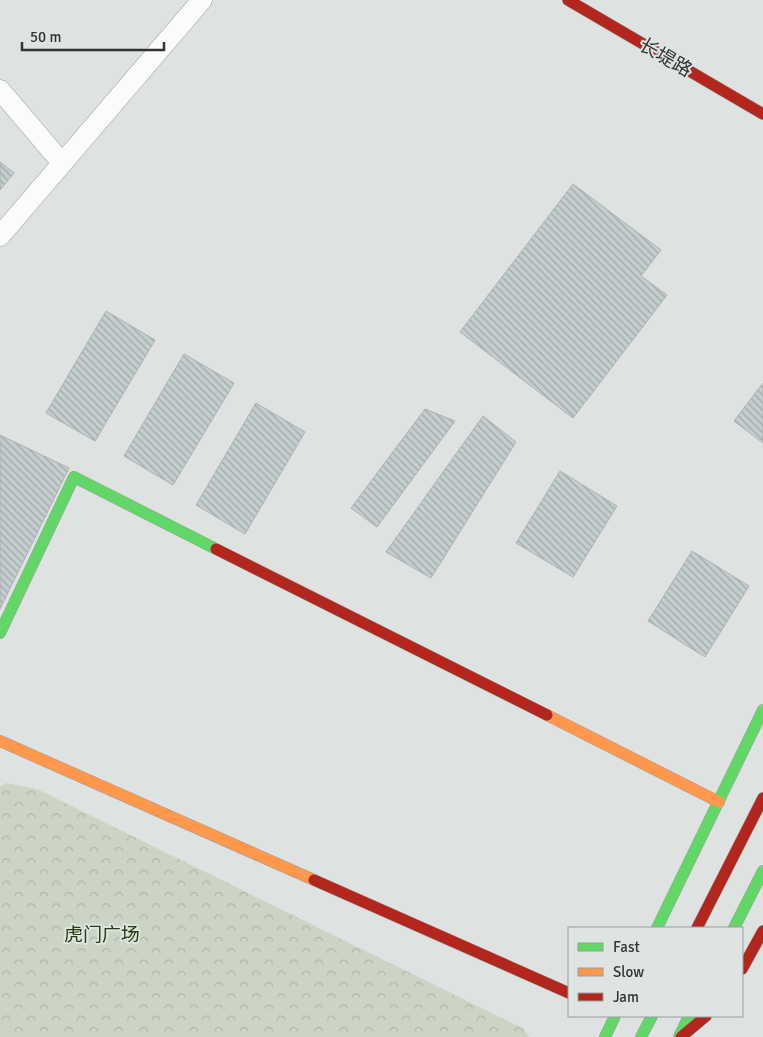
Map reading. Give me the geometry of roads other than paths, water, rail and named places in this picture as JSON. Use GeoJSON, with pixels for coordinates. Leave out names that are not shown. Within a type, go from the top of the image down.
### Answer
{"type":"FeatureCollection","features":[{"type":"Feature","properties":{"kind":"street"},"geometry":{"type":"LineString","coordinates":[[0,236],[202,0]]}},
{"type":"Feature","properties":{"kind":"street","name":"长堤路"},"geometry":{"type":"LineString","coordinates":[[568,0],[763,114]]}},
{"type":"Feature","properties":{"kind":"street"},"geometry":{"type":"LineString","coordinates":[[0,90],[62,163]]}},
{"type":"Feature","properties":{"kind":"street"},"geometry":{"type":"LineString","coordinates":[[0,633],[74,477],[719,802]]}},
{"type":"Feature","properties":{"kind":"street"},"geometry":{"type":"LineString","coordinates":[[657,927],[763,710]]}},
{"type":"Feature","properties":{"kind":"street"},"geometry":{"type":"LineString","coordinates":[[0,741],[568,993]]}},
{"type":"Feature","properties":{"kind":"street"},"geometry":{"type":"LineString","coordinates":[[698,927],[763,798]]}},
{"type":"Feature","properties":{"kind":"street"},"geometry":{"type":"LineString","coordinates":[[735,927],[761,875]]}},
{"type":"Feature","properties":{"kind":"street"},"geometry":{"type":"LineString","coordinates":[[743,967],[763,931]]}},
{"type":"Feature","properties":{"kind":"street"},"geometry":{"type":"LineString","coordinates":[[605,1037],[615,1017]]}},
{"type":"Feature","properties":{"kind":"street"},"geometry":{"type":"LineString","coordinates":[[641,1037],[651,1017]]}},
{"type":"Feature","properties":{"kind":"street"},"geometry":{"type":"LineString","coordinates":[[680,1037],[690,1017]]}},
{"type":"Feature","properties":{"kind":"street"},"geometry":{"type":"LineString","coordinates":[[680,1037],[705,1017]]}},
{"type":"Feature","properties":{"kind":"park label","name":"虎门广场"},"geometry":{"type":"Point","coordinates":[102,934]}}]}
